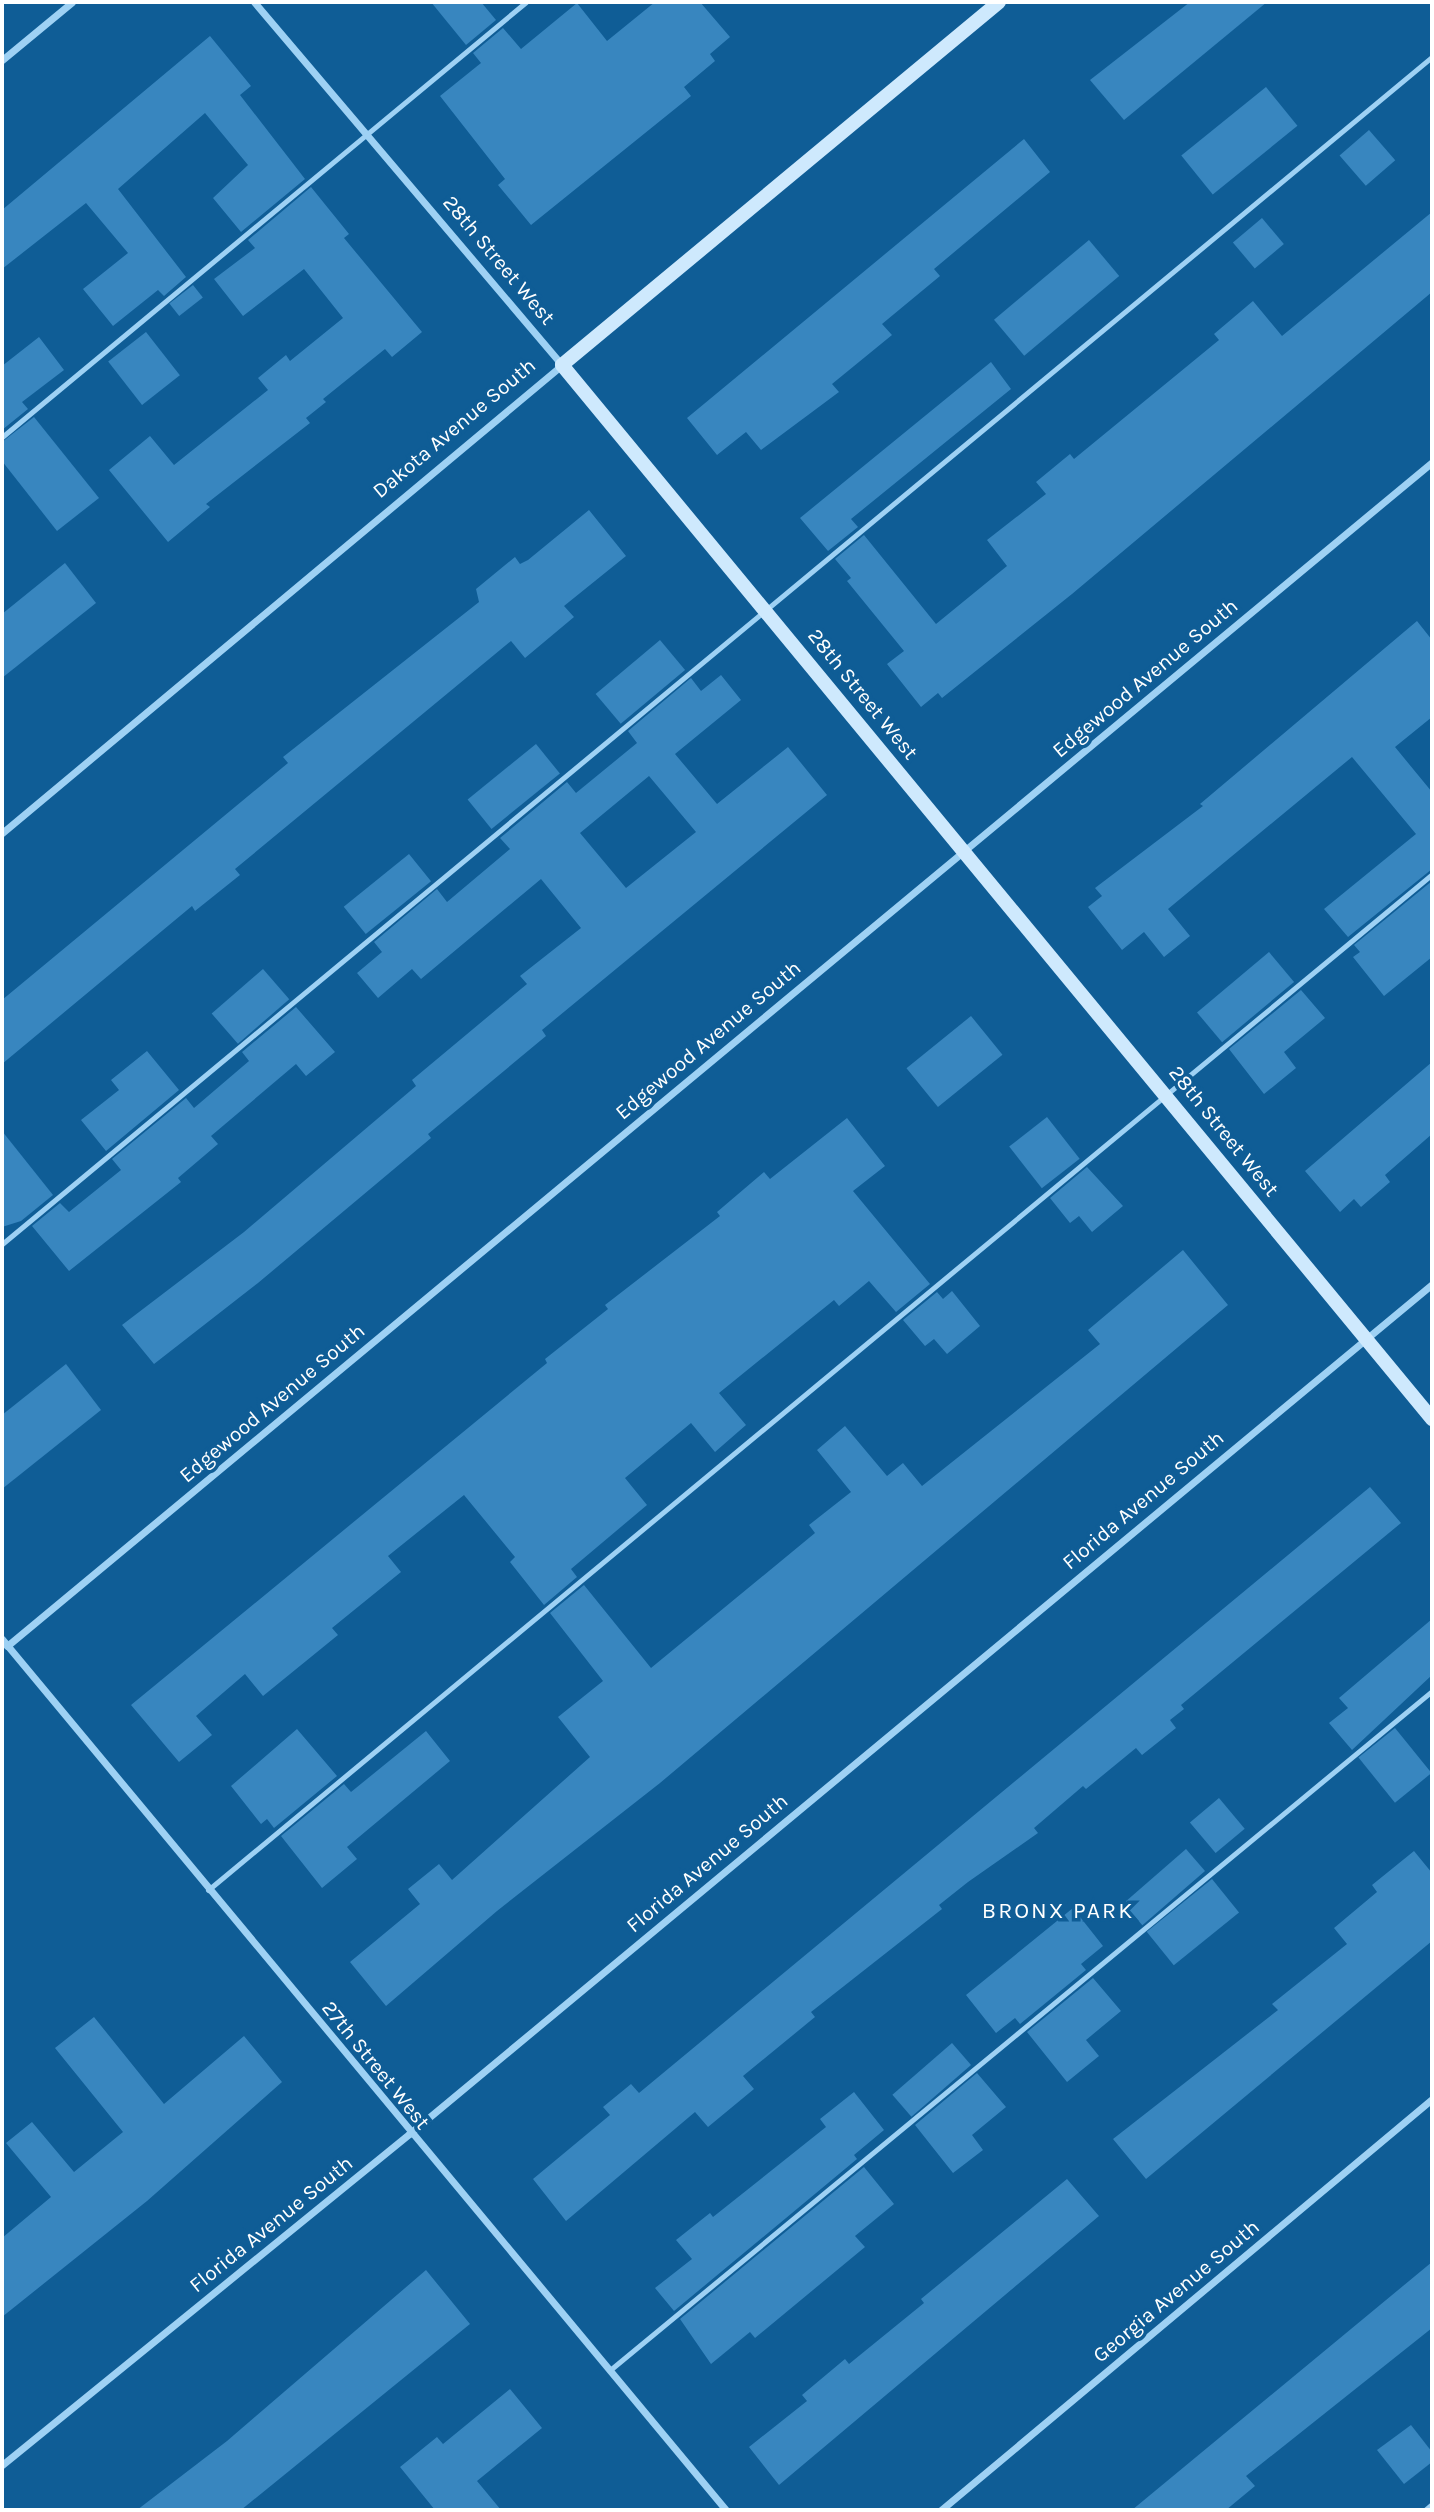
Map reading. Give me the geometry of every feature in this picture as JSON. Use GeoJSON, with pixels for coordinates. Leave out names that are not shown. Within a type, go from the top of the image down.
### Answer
{"type":"FeatureCollection","features":[{"type":"Feature","properties":{"kind":"street"},"geometry":{"type":"LineString","coordinates":[[2,60],[72,2]]}},
{"type":"Feature","properties":{"kind":"street","name":"28th Street West"},"geometry":{"type":"LineString","coordinates":[[254,2],[768,611],[1432,1419]]}},
{"type":"Feature","properties":{"kind":"street","name":"Dakota Avenue South"},"geometry":{"type":"LineString","coordinates":[[2,833],[999,2]]}},
{"type":"Feature","properties":{"kind":"street","name":"Edgewood Avenue South"},"geometry":{"type":"LineString","coordinates":[[8,1646],[1432,462]]}},
{"type":"Feature","properties":{"kind":"street","name":"Florida Avenue South"},"geometry":{"type":"LineString","coordinates":[[2,2465],[409,2134],[1432,1284]]}},
{"type":"Feature","properties":{"kind":"street","name":"27th Street West"},"geometry":{"type":"LineString","coordinates":[[2,1639],[409,2134],[726,2510]]}},
{"type":"Feature","properties":{"kind":"street","name":"Georgia Avenue South"},"geometry":{"type":"LineString","coordinates":[[941,2510],[1432,2099]]}},
{"type":"Feature","properties":{"kind":"lane"},"geometry":{"type":"LineString","coordinates":[[2,437],[526,2]]}},
{"type":"Feature","properties":{"kind":"lane"},"geometry":{"type":"LineString","coordinates":[[2,1244],[768,611],[1432,57]]}},
{"type":"Feature","properties":{"kind":"lane"},"geometry":{"type":"LineString","coordinates":[[208,1890],[1432,874]]}},
{"type":"Feature","properties":{"kind":"lane"},"geometry":{"type":"LineString","coordinates":[[610,2370],[1432,1691]]}},
{"type":"Feature","properties":{"kind":"lane"},"geometry":{"type":"LineString","coordinates":[[1425,2510],[1432,2504]]}},
{"type":"Feature","properties":{"kind":"building"},"geometry":{"type":"Polygon","coordinates":[[[431,2],[481,2],[496,20],[466,45],[431,2]]]}},
{"type":"Feature","properties":{"kind":"building"},"geometry":{"type":"Polygon","coordinates":[[[655,2],[700,2],[730,37],[710,54],[715,61],[684,87],[691,96],[531,225],[498,185],[505,179],[440,96],[481,63],[473,53],[503,28],[521,49],[577,3],[607,41],[655,2]]]}},
{"type":"Feature","properties":{"kind":"building"},"geometry":{"type":"Polygon","coordinates":[[[1190,2],[1267,2],[1124,120],[1090,80],[1190,2]]]}},
{"type":"Feature","properties":{"kind":"building"},"geometry":{"type":"Polygon","coordinates":[[[210,36],[251,86],[240,95],[305,179],[241,232],[213,198],[248,165],[205,113],[118,189],[186,277],[164,296],[158,290],[113,326],[83,289],[128,253],[86,203],[2,269],[2,210],[210,36]]]}},
{"type":"Feature","properties":{"kind":"building"},"geometry":{"type":"Polygon","coordinates":[[[1266,87],[1297,126],[1213,194],[1181,156],[1266,87]]]}},
{"type":"Feature","properties":{"kind":"building"},"geometry":{"type":"Polygon","coordinates":[[[1369,130],[1395,160],[1366,186],[1340,156],[1369,130]]]}},
{"type":"Feature","properties":{"kind":"building"},"geometry":{"type":"Polygon","coordinates":[[[1024,139],[1050,172],[934,269],[940,276],[882,324],[892,335],[832,384],[839,392],[761,450],[746,432],[717,455],[687,418],[1024,139]]]}},
{"type":"Feature","properties":{"kind":"building"},"geometry":{"type":"Polygon","coordinates":[[[311,187],[349,234],[344,238],[422,332],[392,357],[385,349],[323,399],[326,402],[306,418],[310,423],[206,504],[210,507],[168,542],[109,470],[150,436],[174,465],[268,390],[258,378],[286,355],[290,361],[343,318],[304,269],[243,316],[214,279],[255,248],[248,240],[311,187]]]}},
{"type":"Feature","properties":{"kind":"building"},"geometry":{"type":"Polygon","coordinates":[[[1432,212],[1432,292],[1072,594],[942,698],[938,693],[921,707],[887,664],[904,651],[847,581],[851,578],[835,559],[864,535],[936,624],[1007,566],[987,540],[1046,494],[1036,482],[1070,454],[1074,459],[1219,340],[1214,334],[1253,301],[1282,336],[1432,212]]]}},
{"type":"Feature","properties":{"kind":"building"},"geometry":{"type":"Polygon","coordinates":[[[1262,218],[1284,244],[1255,268],[1233,242],[1262,218]]]}},
{"type":"Feature","properties":{"kind":"building"},"geometry":{"type":"Polygon","coordinates":[[[1089,240],[1119,276],[1024,356],[994,320],[1089,240]]]}},
{"type":"Feature","properties":{"kind":"building"},"geometry":{"type":"Polygon","coordinates":[[[193,285],[203,298],[179,316],[169,303],[193,285]]]}},
{"type":"Feature","properties":{"kind":"building"},"geometry":{"type":"Polygon","coordinates":[[[146,332],[180,375],[142,405],[108,362],[146,332]]]}},
{"type":"Feature","properties":{"kind":"building"},"geometry":{"type":"Polygon","coordinates":[[[39,337],[64,370],[22,402],[28,409],[2,430],[2,366],[39,337]]]}},
{"type":"Feature","properties":{"kind":"building"},"geometry":{"type":"Polygon","coordinates":[[[991,362],[1011,389],[851,519],[858,527],[828,551],[800,518],[991,362]]]}},
{"type":"Feature","properties":{"kind":"building"},"geometry":{"type":"Polygon","coordinates":[[[34,417],[99,498],[57,531],[2,461],[2,442],[34,417]]]}},
{"type":"Feature","properties":{"kind":"building"},"geometry":{"type":"Polygon","coordinates":[[[589,510],[626,556],[564,606],[574,617],[525,658],[511,641],[235,869],[240,875],[195,911],[192,906],[2,1064],[2,1000],[288,763],[283,757],[479,602],[476,589],[515,557],[520,564],[528,560],[589,510]]]}},
{"type":"Feature","properties":{"kind":"building"},"geometry":{"type":"Polygon","coordinates":[[[65,563],[96,603],[2,678],[2,614],[65,563]]]}},
{"type":"Feature","properties":{"kind":"building"},"geometry":{"type":"Polygon","coordinates":[[[1417,621],[1432,640],[1432,717],[1395,747],[1432,792],[1432,869],[1348,937],[1324,909],[1416,834],[1352,757],[1168,909],[1190,936],[1164,957],[1144,932],[1122,950],[1088,907],[1102,896],[1095,888],[1203,806],[1200,804],[1417,621]]]}},
{"type":"Feature","properties":{"kind":"building"},"geometry":{"type":"Polygon","coordinates":[[[660,640],[685,670],[621,724],[596,694],[660,640]]]}},
{"type":"Feature","properties":{"kind":"building"},"geometry":{"type":"Polygon","coordinates":[[[721,675],[741,700],[675,754],[717,804],[788,747],[827,795],[542,1030],[546,1036],[428,1134],[431,1138],[258,1283],[154,1364],[122,1325],[244,1232],[416,1086],[412,1080],[527,984],[520,976],[581,928],[541,879],[421,979],[412,969],[378,998],[357,973],[382,952],[374,942],[437,889],[447,902],[510,849],[500,838],[567,782],[576,793],[637,743],[628,731],[691,678],[701,691],[721,675]],[[649,776],[580,833],[626,888],[696,832],[649,776]]]}},
{"type":"Feature","properties":{"kind":"building"},"geometry":{"type":"Polygon","coordinates":[[[536,744],[560,774],[492,829],[468,799],[536,744]]]}},
{"type":"Feature","properties":{"kind":"building"},"geometry":{"type":"Polygon","coordinates":[[[409,854],[431,881],[366,934],[344,907],[409,854]]]}},
{"type":"Feature","properties":{"kind":"building"},"geometry":{"type":"Polygon","coordinates":[[[1432,881],[1432,957],[1384,996],[1353,957],[1360,952],[1354,945],[1432,881]]]}},
{"type":"Feature","properties":{"kind":"building"},"geometry":{"type":"Polygon","coordinates":[[[1269,952],[1294,982],[1222,1042],[1197,1012],[1269,952]]]}},
{"type":"Feature","properties":{"kind":"building"},"geometry":{"type":"Polygon","coordinates":[[[263,969],[289,999],[238,1044],[212,1014],[263,969]]]}},
{"type":"Feature","properties":{"kind":"building"},"geometry":{"type":"Polygon","coordinates":[[[1301,990],[1325,1018],[1284,1052],[1296,1068],[1264,1094],[1229,1049],[1301,990]]]}},
{"type":"Feature","properties":{"kind":"building"},"geometry":{"type":"Polygon","coordinates":[[[296,1007],[335,1052],[306,1076],[296,1064],[211,1136],[218,1144],[178,1178],[181,1182],[69,1271],[32,1226],[60,1203],[69,1212],[121,1170],[112,1159],[186,1098],[194,1108],[249,1061],[242,1052],[296,1007]]]}},
{"type":"Feature","properties":{"kind":"building"},"geometry":{"type":"Polygon","coordinates":[[[971,1016],[1002,1055],[938,1107],[906,1068],[971,1016]]]}},
{"type":"Feature","properties":{"kind":"building"},"geometry":{"type":"Polygon","coordinates":[[[147,1051],[179,1090],[106,1151],[81,1120],[119,1090],[111,1080],[147,1051]]]}},
{"type":"Feature","properties":{"kind":"building"},"geometry":{"type":"Polygon","coordinates":[[[1432,1062],[1432,1134],[1385,1175],[1390,1182],[1361,1207],[1354,1199],[1340,1212],[1305,1171],[1432,1062]]]}},
{"type":"Feature","properties":{"kind":"building"},"geometry":{"type":"Polygon","coordinates":[[[1047,1117],[1080,1159],[1042,1188],[1009,1147],[1047,1117]]]}},
{"type":"Feature","properties":{"kind":"building"},"geometry":{"type":"Polygon","coordinates":[[[847,1118],[885,1166],[853,1191],[930,1284],[896,1312],[869,1281],[839,1306],[834,1300],[719,1393],[746,1425],[715,1452],[691,1423],[625,1478],[647,1505],[571,1569],[577,1577],[544,1605],[510,1562],[515,1557],[464,1495],[388,1556],[401,1572],[332,1628],[338,1635],[263,1696],[245,1674],[196,1716],[212,1735],[179,1762],[131,1705],[547,1363],[545,1359],[608,1309],[605,1305],[720,1216],[717,1212],[764,1172],[770,1179],[847,1118]]]}},
{"type":"Feature","properties":{"kind":"building"},"geometry":{"type":"Polygon","coordinates":[[[2,1131],[53,1195],[21,1221],[2,1227],[2,1131]]]}},
{"type":"Feature","properties":{"kind":"building"},"geometry":{"type":"Polygon","coordinates":[[[1087,1167],[1123,1206],[1092,1232],[1079,1216],[1070,1223],[1050,1198],[1087,1167]]]}},
{"type":"Feature","properties":{"kind":"building"},"geometry":{"type":"Polygon","coordinates":[[[1183,1250],[1228,1305],[660,1783],[497,1911],[386,2006],[350,1962],[420,1904],[408,1889],[439,1864],[452,1880],[590,1757],[558,1717],[603,1681],[550,1613],[584,1585],[651,1668],[815,1533],[809,1525],[851,1492],[817,1450],[845,1426],[887,1476],[903,1463],[922,1486],[1100,1344],[1088,1330],[1183,1250]]]}},
{"type":"Feature","properties":{"kind":"building"},"geometry":{"type":"Polygon","coordinates":[[[952,1291],[980,1326],[947,1354],[934,1339],[925,1346],[903,1320],[937,1292],[943,1299],[952,1291]]]}},
{"type":"Feature","properties":{"kind":"building"},"geometry":{"type":"Polygon","coordinates":[[[66,1364],[101,1410],[2,1489],[2,1415],[66,1364]]]}},
{"type":"Feature","properties":{"kind":"building"},"geometry":{"type":"Polygon","coordinates":[[[1370,1487],[1401,1523],[1181,1705],[1184,1709],[1170,1720],[1176,1728],[1142,1755],[1136,1748],[1086,1789],[1083,1786],[1034,1828],[1038,1833],[968,1882],[939,1905],[942,1909],[811,2012],[815,2017],[743,2076],[754,2089],[708,2127],[695,2112],[566,2221],[533,2179],[610,2115],[603,2107],[631,2084],[639,2093],[1370,1487]]]}},
{"type":"Feature","properties":{"kind":"building"},"geometry":{"type":"Polygon","coordinates":[[[1432,1619],[1432,1675],[1352,1750],[1329,1723],[1348,1708],[1339,1698],[1432,1619]]]}},
{"type":"Feature","properties":{"kind":"building"},"geometry":{"type":"Polygon","coordinates":[[[1395,1728],[1432,1773],[1395,1803],[1358,1758],[1395,1728]]]}},
{"type":"Feature","properties":{"kind":"building"},"geometry":{"type":"Polygon","coordinates":[[[297,1729],[337,1776],[274,1828],[267,1819],[261,1824],[231,1786],[297,1729]]]}},
{"type":"Feature","properties":{"kind":"building"},"geometry":{"type":"Polygon","coordinates":[[[426,1731],[450,1761],[347,1847],[357,1859],[322,1888],[281,1836],[344,1784],[351,1792],[426,1731]]]}},
{"type":"Feature","properties":{"kind":"building"},"geometry":{"type":"Polygon","coordinates":[[[1219,1798],[1245,1829],[1216,1853],[1190,1822],[1219,1798]]]}},
{"type":"Feature","properties":{"kind":"building"},"geometry":{"type":"Polygon","coordinates":[[[1186,1849],[1205,1871],[1142,1925],[1123,1903],[1186,1849]]]}},
{"type":"Feature","properties":{"kind":"building"},"geometry":{"type":"Polygon","coordinates":[[[1414,1851],[1432,1873],[1432,1941],[1146,2179],[1113,2139],[1278,2010],[1272,2004],[1347,1944],[1334,1928],[1377,1892],[1372,1885],[1414,1851]]]}},
{"type":"Feature","properties":{"kind":"building"},"geometry":{"type":"Polygon","coordinates":[[[1212,1879],[1239,1912],[1174,1965],[1147,1932],[1212,1879]]]}},
{"type":"Feature","properties":{"kind":"building"},"geometry":{"type":"Polygon","coordinates":[[[1073,1908],[1103,1946],[1081,1964],[1086,1970],[1020,2024],[1015,2018],[996,2033],[966,1995],[1073,1908]]]}},
{"type":"Feature","properties":{"kind":"building"},"geometry":{"type":"Polygon","coordinates":[[[1093,1978],[1121,2011],[1086,2040],[1099,2056],[1067,2082],[1027,2032],[1093,1978]]]}},
{"type":"Feature","properties":{"kind":"building"},"geometry":{"type":"Polygon","coordinates":[[[94,2017],[164,2104],[244,2036],[282,2082],[147,2201],[2,2317],[2,2238],[51,2197],[6,2143],[32,2122],[74,2172],[123,2132],[55,2048],[94,2017]]]}},
{"type":"Feature","properties":{"kind":"building"},"geometry":{"type":"Polygon","coordinates":[[[952,2043],[971,2065],[911,2117],[892,2095],[952,2043]]]}},
{"type":"Feature","properties":{"kind":"building"},"geometry":{"type":"Polygon","coordinates":[[[977,2073],[1006,2107],[972,2135],[983,2150],[953,2173],[915,2125],[977,2073]]]}},
{"type":"Feature","properties":{"kind":"building"},"geometry":{"type":"Polygon","coordinates":[[[854,2092],[884,2130],[854,2155],[857,2159],[674,2311],[655,2288],[692,2259],[676,2240],[710,2213],[713,2217],[826,2127],[820,2119],[854,2092]]]}},
{"type":"Feature","properties":{"kind":"building"},"geometry":{"type":"Polygon","coordinates":[[[864,2167],[894,2204],[855,2236],[865,2247],[755,2338],[750,2332],[711,2364],[680,2319],[864,2167]]]}},
{"type":"Feature","properties":{"kind":"building"},"geometry":{"type":"Polygon","coordinates":[[[1067,2179],[1099,2216],[779,2485],[749,2447],[807,2401],[802,2395],[845,2359],[849,2364],[924,2303],[921,2299],[1067,2179]]]}},
{"type":"Feature","properties":{"kind":"building"},"geometry":{"type":"Polygon","coordinates":[[[1432,2262],[1432,2328],[1246,2476],[1255,2486],[1226,2510],[1132,2510],[1432,2262]]]}},
{"type":"Feature","properties":{"kind":"building"},"geometry":{"type":"Polygon","coordinates":[[[426,2270],[470,2324],[241,2510],[137,2510],[227,2441],[426,2270]]]}},
{"type":"Feature","properties":{"kind":"building"},"geometry":{"type":"Polygon","coordinates":[[[510,2389],[542,2428],[477,2481],[501,2510],[435,2510],[400,2467],[437,2437],[443,2444],[510,2389]]]}},
{"type":"Feature","properties":{"kind":"building"},"geometry":{"type":"Polygon","coordinates":[[[1411,2425],[1432,2452],[1432,2462],[1404,2484],[1377,2450],[1411,2425]]]}},
{"type":"Feature","properties":{"kind":"district","name":"BRONX PARK"},"geometry":{"type":"Point","coordinates":[1058,1911]}}]}
